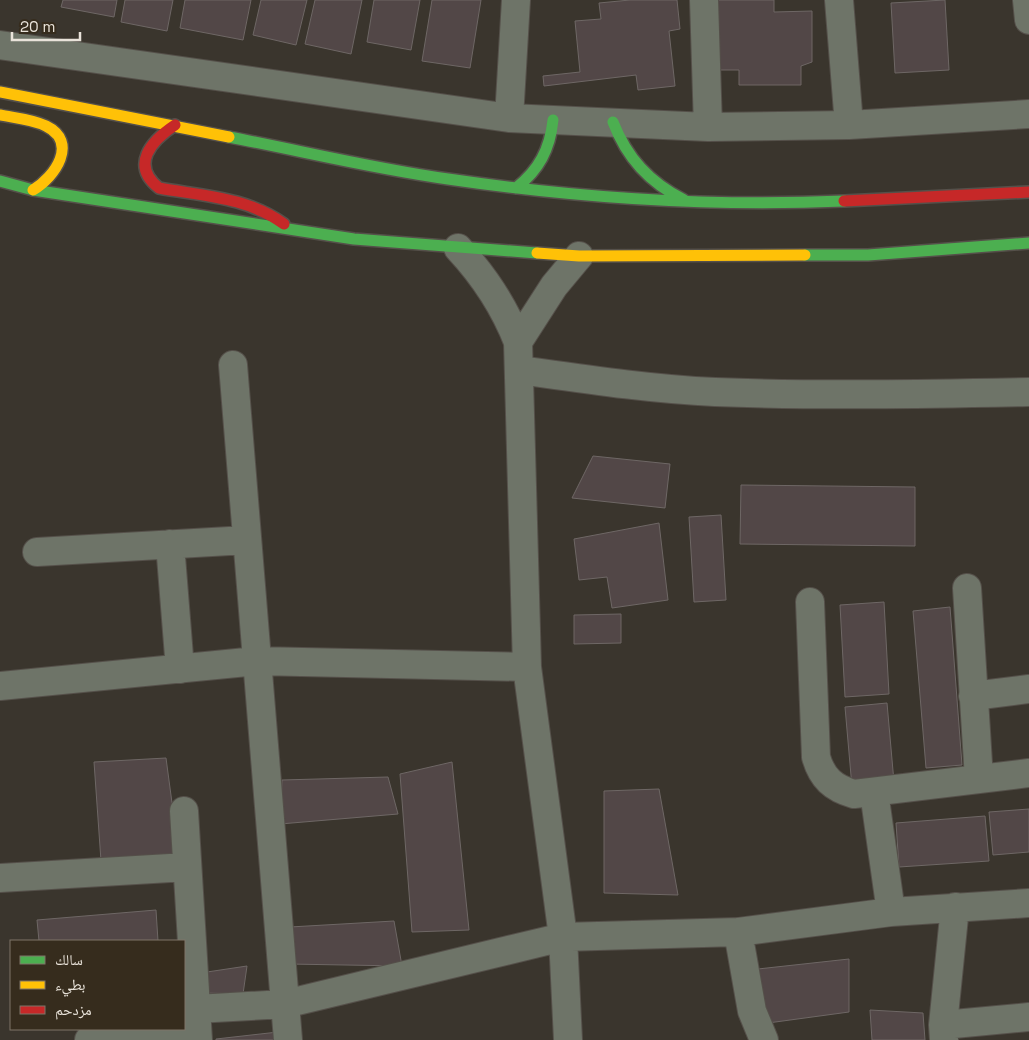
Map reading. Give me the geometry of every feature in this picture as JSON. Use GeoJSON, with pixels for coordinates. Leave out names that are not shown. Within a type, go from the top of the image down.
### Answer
{"type":"FeatureCollection","features":[{"type":"Feature","properties":{"kind":"main road"},"geometry":{"type":"LineString","coordinates":[[0,92],[446,179],[588,196],[688,202],[832,201],[1029,192]]}},
{"type":"Feature","properties":{"kind":"main road"},"geometry":{"type":"LineString","coordinates":[[0,116],[47,126],[59,136],[62,152],[56,171],[42,186],[33,190]]}},
{"type":"Feature","properties":{"kind":"main road"},"geometry":{"type":"LineString","coordinates":[[516,188],[536,170],[543,159],[550,140],[553,120]]}},
{"type":"Feature","properties":{"kind":"main road"},"geometry":{"type":"LineString","coordinates":[[613,122],[629,157],[641,172],[655,184],[688,202]]}},
{"type":"Feature","properties":{"kind":"main road"},"geometry":{"type":"LineString","coordinates":[[175,125],[164,131],[148,151],[144,170],[149,181],[159,188],[249,204],[272,215],[292,231]]}},
{"type":"Feature","properties":{"kind":"main road"},"geometry":{"type":"LineString","coordinates":[[0,181],[33,190],[292,231],[458,248],[579,256],[868,255],[1029,243]]}},
{"type":"Feature","properties":{"kind":"street"},"geometry":{"type":"LineString","coordinates":[[510,118],[516,0]]}},
{"type":"Feature","properties":{"kind":"street"},"geometry":{"type":"LineString","coordinates":[[704,0],[708,126]]}},
{"type":"Feature","properties":{"kind":"street"},"geometry":{"type":"LineString","coordinates":[[839,0],[849,125]]}},
{"type":"Feature","properties":{"kind":"street"},"geometry":{"type":"LineString","coordinates":[[1027,0],[1029,20]]}},
{"type":"Feature","properties":{"kind":"street"},"geometry":{"type":"LineString","coordinates":[[0,45],[510,118],[708,126],[849,125],[1029,114]]}},
{"type":"Feature","properties":{"kind":"street"},"geometry":{"type":"LineString","coordinates":[[458,248],[488,282],[500,301],[518,342],[527,668],[563,937],[568,1040]]}},
{"type":"Feature","properties":{"kind":"street"},"geometry":{"type":"LineString","coordinates":[[518,342],[554,286],[579,256]]}},
{"type":"Feature","properties":{"kind":"street"},"geometry":{"type":"LineString","coordinates":[[233,365],[288,1040]]}},
{"type":"Feature","properties":{"kind":"street"},"geometry":{"type":"LineString","coordinates":[[520,370],[623,384],[713,392],[800,394],[1029,392]]}},
{"type":"Feature","properties":{"kind":"street"},"geometry":{"type":"LineString","coordinates":[[37,552],[247,540]]}},
{"type":"Feature","properties":{"kind":"street"},"geometry":{"type":"LineString","coordinates":[[170,544],[180,669]]}},
{"type":"Feature","properties":{"kind":"street"},"geometry":{"type":"LineString","coordinates":[[967,588],[978,779]]}},
{"type":"Feature","properties":{"kind":"street"},"geometry":{"type":"LineString","coordinates":[[810,602],[816,756],[820,770],[828,782],[840,790],[854,794],[1029,773]]}},
{"type":"Feature","properties":{"kind":"street"},"geometry":{"type":"LineString","coordinates":[[0,686],[257,661],[527,668]]}},
{"type":"Feature","properties":{"kind":"street"},"geometry":{"type":"LineString","coordinates":[[973,696],[1029,689]]}},
{"type":"Feature","properties":{"kind":"street"},"geometry":{"type":"LineString","coordinates":[[874,792],[891,912]]}},
{"type":"Feature","properties":{"kind":"street"},"geometry":{"type":"LineString","coordinates":[[184,810],[197,1026],[563,937],[738,932],[891,912],[1029,903]]}},
{"type":"Feature","properties":{"kind":"street"},"geometry":{"type":"LineString","coordinates":[[0,878],[187,867]]}},
{"type":"Feature","properties":{"kind":"street"},"geometry":{"type":"LineString","coordinates":[[955,907],[944,1033],[1029,1017]]}},
{"type":"Feature","properties":{"kind":"street"},"geometry":{"type":"LineString","coordinates":[[738,932],[752,1011],[764,1040]]}},
{"type":"Feature","properties":{"kind":"street"},"geometry":{"type":"LineString","coordinates":[[90,1040],[166,1030]]}},
{"type":"Feature","properties":{"kind":"building"},"geometry":{"type":"Polygon","coordinates":[[[63,0],[117,0],[114,17],[61,7],[63,0]]]}},
{"type":"Feature","properties":{"kind":"building"},"geometry":{"type":"Polygon","coordinates":[[[125,0],[173,0],[167,31],[121,22],[125,0]]]}},
{"type":"Feature","properties":{"kind":"building"},"geometry":{"type":"Polygon","coordinates":[[[185,0],[251,0],[243,40],[180,28],[185,0]]]}},
{"type":"Feature","properties":{"kind":"building"},"geometry":{"type":"Polygon","coordinates":[[[261,0],[307,0],[296,45],[253,35],[261,0]]]}},
{"type":"Feature","properties":{"kind":"building"},"geometry":{"type":"Polygon","coordinates":[[[315,0],[362,0],[351,54],[305,44],[315,0]]]}},
{"type":"Feature","properties":{"kind":"building"},"geometry":{"type":"Polygon","coordinates":[[[374,0],[420,0],[411,50],[367,42],[374,0]]]}},
{"type":"Feature","properties":{"kind":"building"},"geometry":{"type":"Polygon","coordinates":[[[432,0],[481,0],[470,68],[422,61],[432,0]]]}},
{"type":"Feature","properties":{"kind":"building"},"geometry":{"type":"Polygon","coordinates":[[[630,0],[677,0],[680,29],[669,31],[675,86],[638,90],[636,75],[544,86],[543,76],[580,72],[575,21],[601,19],[599,3],[630,0]]]}},
{"type":"Feature","properties":{"kind":"building"},"geometry":{"type":"Polygon","coordinates":[[[714,0],[774,0],[774,12],[812,11],[812,62],[801,66],[801,85],[739,85],[739,70],[715,70],[714,0]]]}},
{"type":"Feature","properties":{"kind":"building"},"geometry":{"type":"Polygon","coordinates":[[[945,0],[949,70],[895,73],[891,3],[945,0]]]}},
{"type":"Feature","properties":{"kind":"building"},"geometry":{"type":"Polygon","coordinates":[[[593,456],[670,464],[665,508],[572,498],[593,456]]]}},
{"type":"Feature","properties":{"kind":"building"},"geometry":{"type":"Polygon","coordinates":[[[741,485],[915,487],[915,546],[740,544],[741,485]]]}},
{"type":"Feature","properties":{"kind":"building"},"geometry":{"type":"Polygon","coordinates":[[[721,515],[726,600],[694,602],[689,517],[721,515]]]}},
{"type":"Feature","properties":{"kind":"building"},"geometry":{"type":"Polygon","coordinates":[[[659,523],[668,600],[612,608],[607,577],[579,580],[574,539],[659,523]]]}},
{"type":"Feature","properties":{"kind":"building"},"geometry":{"type":"Polygon","coordinates":[[[884,602],[889,694],[845,697],[840,605],[884,602]]]}},
{"type":"Feature","properties":{"kind":"building"},"geometry":{"type":"Polygon","coordinates":[[[950,607],[962,765],[926,768],[913,611],[950,607]]]}},
{"type":"Feature","properties":{"kind":"building"},"geometry":{"type":"Polygon","coordinates":[[[621,614],[621,643],[574,644],[574,615],[621,614]]]}},
{"type":"Feature","properties":{"kind":"building"},"geometry":{"type":"Polygon","coordinates":[[[887,703],[894,782],[852,787],[845,707],[887,703]]]}},
{"type":"Feature","properties":{"kind":"building"},"geometry":{"type":"Polygon","coordinates":[[[166,758],[179,855],[101,861],[94,762],[166,758]]]}},
{"type":"Feature","properties":{"kind":"building"},"geometry":{"type":"Polygon","coordinates":[[[452,762],[469,930],[412,932],[400,774],[452,762]]]}},
{"type":"Feature","properties":{"kind":"building"},"geometry":{"type":"Polygon","coordinates":[[[388,777],[398,814],[280,824],[282,780],[388,777]]]}},
{"type":"Feature","properties":{"kind":"building"},"geometry":{"type":"Polygon","coordinates":[[[659,789],[678,895],[604,893],[604,791],[659,789]]]}},
{"type":"Feature","properties":{"kind":"building"},"geometry":{"type":"Polygon","coordinates":[[[1029,809],[1029,852],[993,855],[989,812],[1029,809]]]}},
{"type":"Feature","properties":{"kind":"building"},"geometry":{"type":"Polygon","coordinates":[[[985,816],[989,861],[899,867],[896,823],[985,816]]]}},
{"type":"Feature","properties":{"kind":"building"},"geometry":{"type":"Polygon","coordinates":[[[156,910],[158,940],[39,940],[37,920],[156,910]]]}},
{"type":"Feature","properties":{"kind":"building"},"geometry":{"type":"Polygon","coordinates":[[[394,921],[402,966],[288,964],[290,927],[394,921]]]}},
{"type":"Feature","properties":{"kind":"building"},"geometry":{"type":"Polygon","coordinates":[[[849,959],[849,1012],[768,1023],[758,969],[849,959]]]}},
{"type":"Feature","properties":{"kind":"building"},"geometry":{"type":"Polygon","coordinates":[[[247,966],[243,994],[202,993],[207,972],[247,966]]]}},
{"type":"Feature","properties":{"kind":"building"},"geometry":{"type":"Polygon","coordinates":[[[870,1010],[923,1013],[925,1040],[872,1040],[870,1010]]]}},
{"type":"Feature","properties":{"kind":"building"},"geometry":{"type":"Polygon","coordinates":[[[278,1032],[278,1040],[216,1040],[216,1039],[278,1032]]]}},
{"type":"Feature","properties":{"kind":"traffic: fast"},"geometry":{"type":"LineString","coordinates":[[516,188],[531,174],[542,158],[549,140],[553,120]]}},
{"type":"Feature","properties":{"kind":"traffic: fast"},"geometry":{"type":"LineString","coordinates":[[613,122],[625,147],[641,168],[660,185],[684,200]]}},
{"type":"Feature","properties":{"kind":"traffic: fast"},"geometry":{"type":"LineString","coordinates":[[229,137],[366,165],[497,186],[596,196],[695,202],[794,203],[844,201]]}},
{"type":"Feature","properties":{"kind":"traffic: fast"},"geometry":{"type":"LineString","coordinates":[[0,181],[33,190],[354,239],[537,253]]}},
{"type":"Feature","properties":{"kind":"traffic: fast"},"geometry":{"type":"LineString","coordinates":[[805,255],[868,255],[1029,243]]}},
{"type":"Feature","properties":{"kind":"traffic: slow"},"geometry":{"type":"LineString","coordinates":[[0,92],[229,137]]}},
{"type":"Feature","properties":{"kind":"traffic: slow"},"geometry":{"type":"LineString","coordinates":[[0,115],[29,120],[46,126],[56,133],[61,141],[62,150],[55,168],[49,177],[33,190]]}},
{"type":"Feature","properties":{"kind":"traffic: slow"},"geometry":{"type":"LineString","coordinates":[[537,253],[579,256],[805,255]]}},
{"type":"Feature","properties":{"kind":"traffic: jam"},"geometry":{"type":"LineString","coordinates":[[175,125],[158,138],[147,154],[145,162],[146,171],[150,179],[159,188],[240,203],[270,215],[284,224]]}},
{"type":"Feature","properties":{"kind":"traffic: jam"},"geometry":{"type":"LineString","coordinates":[[844,201],[1029,192]]}}]}
